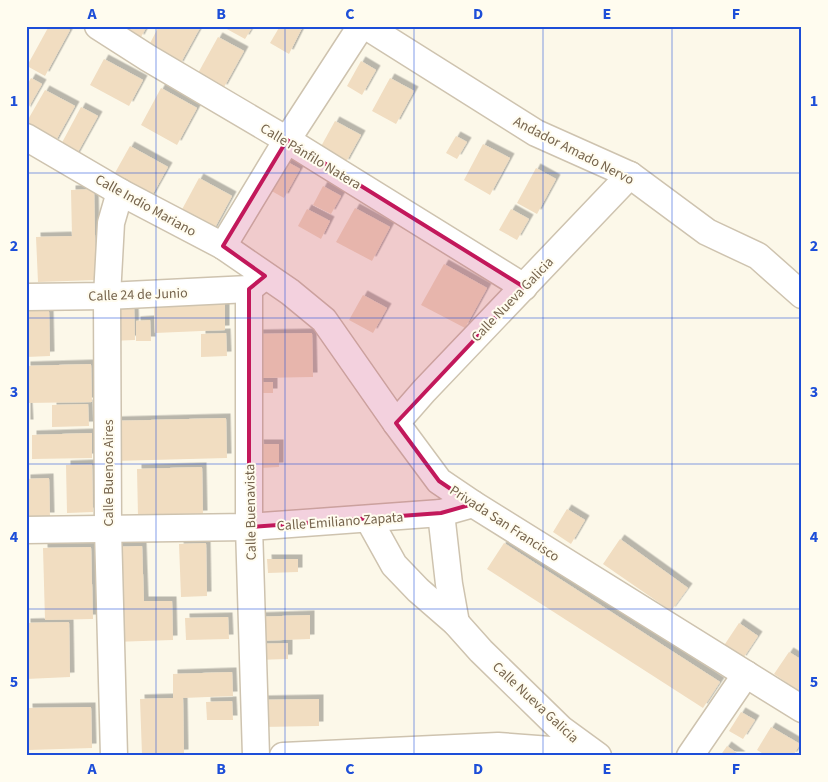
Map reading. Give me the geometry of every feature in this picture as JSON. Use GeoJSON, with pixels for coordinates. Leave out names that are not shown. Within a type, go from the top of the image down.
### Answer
{"type":"FeatureCollection","features":[{"type":"Feature","properties":{"kind":"street","name":"Calle Pánfilo Natera"},"geometry":{"type":"LineString","coordinates":[[98,26],[148,58],[287,140],[524,287]]}},
{"type":"Feature","properties":{"kind":"street"},"geometry":{"type":"LineString","coordinates":[[223,246],[287,140],[361,26]]}},
{"type":"Feature","properties":{"kind":"street","name":"Andador Amado Nervo"},"geometry":{"type":"LineString","coordinates":[[366,26],[536,134],[630,175],[707,232],[758,256],[802,295]]}},
{"type":"Feature","properties":{"kind":"street","name":"Calle Indio Mariano"},"geometry":{"type":"LineString","coordinates":[[26,136],[120,192],[223,246],[257,282]]}},
{"type":"Feature","properties":{"kind":"street","name":"Calle Nueva Galicia"},"geometry":{"type":"LineString","coordinates":[[396,424],[424,391],[630,175]]}},
{"type":"Feature","properties":{"kind":"street","name":"Calle Buenos Aires"},"geometry":{"type":"LineString","coordinates":[[114,756],[108,529],[107,296],[111,223],[120,192]]}},
{"type":"Feature","properties":{"kind":"street","name":"Calle 24 de Junio"},"geometry":{"type":"LineString","coordinates":[[26,297],[107,296],[257,282]]}},
{"type":"Feature","properties":{"kind":"street","name":"Privada San Francisco"},"geometry":{"type":"LineString","coordinates":[[257,282],[290,292],[324,320],[396,424],[439,481],[802,709]]}},
{"type":"Feature","properties":{"kind":"street","name":"Calle Buenavista"},"geometry":{"type":"LineString","coordinates":[[256,756],[249,527],[257,282]]}},
{"type":"Feature","properties":{"kind":"street","name":"Calle Emiliano Zapata"},"geometry":{"type":"LineString","coordinates":[[26,530],[249,527],[368,520],[441,513],[473,504]]}},
{"type":"Feature","properties":{"kind":"street"},"geometry":{"type":"LineString","coordinates":[[441,513],[449,584],[456,623]]}},
{"type":"Feature","properties":{"kind":"street","name":"Calle Nueva Galicia"},"geometry":{"type":"LineString","coordinates":[[368,520],[394,565],[418,590],[456,623],[481,651],[560,729],[598,756]]}},
{"type":"Feature","properties":{"kind":"street"},"geometry":{"type":"LineString","coordinates":[[690,756],[746,674]]}},
{"type":"Feature","properties":{"kind":"street"},"geometry":{"type":"LineString","coordinates":[[283,756],[498,746],[564,751],[569,756]]}},
{"type":"Feature","properties":{"kind":"highlighted area"},"geometry":{"type":"Polygon","coordinates":[[[287,140],[524,287],[396,423],[439,481],[473,504],[441,513],[249,527],[249,289],[265,276],[223,246],[287,140]]]}},
{"type":"Feature","properties":{"kind":"building"},"geometry":{"type":"Polygon","coordinates":[[[49,26],[63,26],[70,30],[45,76],[27,66],[49,26]]]}},
{"type":"Feature","properties":{"kind":"building"},"geometry":{"type":"Polygon","coordinates":[[[127,26],[147,26],[140,39],[125,30],[127,26]]]}},
{"type":"Feature","properties":{"kind":"building"},"geometry":{"type":"Polygon","coordinates":[[[159,26],[201,26],[179,66],[147,49],[159,26]]]}},
{"type":"Feature","properties":{"kind":"building"},"geometry":{"type":"Polygon","coordinates":[[[226,26],[253,26],[245,39],[225,28],[226,26]]]}},
{"type":"Feature","properties":{"kind":"building"},"geometry":{"type":"Polygon","coordinates":[[[280,26],[303,26],[289,54],[270,43],[280,26]]]}},
{"type":"Feature","properties":{"kind":"building"},"geometry":{"type":"Polygon","coordinates":[[[218,37],[244,51],[223,89],[197,75],[218,37]]]}},
{"type":"Feature","properties":{"kind":"building"},"geometry":{"type":"Polygon","coordinates":[[[104,59],[143,80],[129,106],[90,85],[104,59]]]}},
{"type":"Feature","properties":{"kind":"building"},"geometry":{"type":"Polygon","coordinates":[[[361,61],[376,70],[362,95],[347,86],[361,61]]]}},
{"type":"Feature","properties":{"kind":"building"},"geometry":{"type":"Polygon","coordinates":[[[31,78],[42,84],[26,112],[26,87],[31,78]]]}},
{"type":"Feature","properties":{"kind":"building"},"geometry":{"type":"Polygon","coordinates":[[[390,78],[414,91],[396,124],[372,111],[390,78]]]}},
{"type":"Feature","properties":{"kind":"building"},"geometry":{"type":"Polygon","coordinates":[[[161,88],[197,108],[177,145],[141,125],[161,88]]]}},
{"type":"Feature","properties":{"kind":"building"},"geometry":{"type":"Polygon","coordinates":[[[45,90],[75,106],[54,144],[26,129],[26,123],[45,90]]]}},
{"type":"Feature","properties":{"kind":"building"},"geometry":{"type":"Polygon","coordinates":[[[81,107],[98,116],[73,161],[57,152],[81,107]]]}},
{"type":"Feature","properties":{"kind":"building"},"geometry":{"type":"Polygon","coordinates":[[[335,121],[361,135],[345,164],[319,150],[335,121]]]}},
{"type":"Feature","properties":{"kind":"building"},"geometry":{"type":"Polygon","coordinates":[[[456,136],[467,142],[457,159],[446,153],[456,136]]]}},
{"type":"Feature","properties":{"kind":"building"},"geometry":{"type":"Polygon","coordinates":[[[483,144],[510,158],[490,195],[464,180],[483,144]]]}},
{"type":"Feature","properties":{"kind":"building"},"geometry":{"type":"Polygon","coordinates":[[[130,146],[168,167],[149,201],[111,180],[130,146]]]}},
{"type":"Feature","properties":{"kind":"building"},"geometry":{"type":"Polygon","coordinates":[[[284,160],[300,169],[284,198],[268,189],[284,160]]]}},
{"type":"Feature","properties":{"kind":"building"},"geometry":{"type":"Polygon","coordinates":[[[536,168],[556,179],[537,214],[517,203],[536,168]]]}},
{"type":"Feature","properties":{"kind":"building"},"geometry":{"type":"Polygon","coordinates":[[[199,178],[232,196],[212,233],[179,215],[199,178]]]}},
{"type":"Feature","properties":{"kind":"building"},"geometry":{"type":"Polygon","coordinates":[[[323,186],[341,196],[331,214],[313,205],[323,186]]]}},
{"type":"Feature","properties":{"kind":"building"},"geometry":{"type":"Polygon","coordinates":[[[94,189],[96,280],[38,282],[36,237],[72,236],[71,190],[94,189]]]}},
{"type":"Feature","properties":{"kind":"building"},"geometry":{"type":"Polygon","coordinates":[[[355,208],[390,227],[372,261],[336,242],[355,208]]]}},
{"type":"Feature","properties":{"kind":"building"},"geometry":{"type":"Polygon","coordinates":[[[307,209],[330,221],[321,239],[298,226],[307,209]]]}},
{"type":"Feature","properties":{"kind":"building"},"geometry":{"type":"Polygon","coordinates":[[[511,209],[529,219],[517,240],[499,230],[511,209]]]}},
{"type":"Feature","properties":{"kind":"building"},"geometry":{"type":"Polygon","coordinates":[[[444,264],[487,288],[465,328],[421,305],[444,264]]]}},
{"type":"Feature","properties":{"kind":"building"},"geometry":{"type":"Polygon","coordinates":[[[363,295],[387,308],[373,333],[349,320],[363,295]]]}},
{"type":"Feature","properties":{"kind":"building"},"geometry":{"type":"Polygon","coordinates":[[[225,302],[225,330],[155,333],[154,304],[225,302]]]}},
{"type":"Feature","properties":{"kind":"building"},"geometry":{"type":"Polygon","coordinates":[[[109,306],[134,306],[135,340],[110,341],[109,306]]]}},
{"type":"Feature","properties":{"kind":"building"},"geometry":{"type":"Polygon","coordinates":[[[26,311],[49,311],[50,356],[26,357],[26,311]]]}},
{"type":"Feature","properties":{"kind":"building"},"geometry":{"type":"Polygon","coordinates":[[[150,320],[151,341],[136,341],[136,321],[150,320]]]}},
{"type":"Feature","properties":{"kind":"building"},"geometry":{"type":"Polygon","coordinates":[[[226,333],[227,356],[201,357],[201,334],[226,333]]]}},
{"type":"Feature","properties":{"kind":"building"},"geometry":{"type":"Polygon","coordinates":[[[312,333],[313,377],[259,378],[258,334],[312,333]]]}},
{"type":"Feature","properties":{"kind":"building"},"geometry":{"type":"Polygon","coordinates":[[[91,364],[92,402],[26,403],[26,366],[91,364]]]}},
{"type":"Feature","properties":{"kind":"building"},"geometry":{"type":"Polygon","coordinates":[[[258,382],[273,382],[273,393],[259,393],[258,382]]]}},
{"type":"Feature","properties":{"kind":"building"},"geometry":{"type":"Polygon","coordinates":[[[88,404],[89,426],[52,427],[52,405],[88,404]]]}},
{"type":"Feature","properties":{"kind":"building"},"geometry":{"type":"Polygon","coordinates":[[[26,406],[28,406],[29,424],[26,424],[26,406]]]}},
{"type":"Feature","properties":{"kind":"building"},"geometry":{"type":"Polygon","coordinates":[[[226,418],[227,458],[114,461],[113,421],[226,418]]]}},
{"type":"Feature","properties":{"kind":"building"},"geometry":{"type":"Polygon","coordinates":[[[92,433],[92,458],[32,459],[32,435],[92,433]]]}},
{"type":"Feature","properties":{"kind":"building"},"geometry":{"type":"Polygon","coordinates":[[[259,444],[279,444],[279,467],[260,468],[259,444]]]}},
{"type":"Feature","properties":{"kind":"building"},"geometry":{"type":"Polygon","coordinates":[[[92,464],[93,512],[67,513],[66,465],[92,464]]]}},
{"type":"Feature","properties":{"kind":"building"},"geometry":{"type":"Polygon","coordinates":[[[202,467],[203,515],[138,517],[137,469],[202,467]]]}},
{"type":"Feature","properties":{"kind":"building"},"geometry":{"type":"Polygon","coordinates":[[[49,478],[50,517],[26,517],[26,479],[49,478]]]}},
{"type":"Feature","properties":{"kind":"building"},"geometry":{"type":"Polygon","coordinates":[[[567,509],[585,520],[571,544],[553,532],[567,509]]]}},
{"type":"Feature","properties":{"kind":"building"},"geometry":{"type":"Polygon","coordinates":[[[620,539],[688,588],[671,611],[603,564],[620,539]]]}},
{"type":"Feature","properties":{"kind":"building"},"geometry":{"type":"Polygon","coordinates":[[[206,543],[207,596],[181,597],[179,544],[206,543]]]}},
{"type":"Feature","properties":{"kind":"building"},"geometry":{"type":"Polygon","coordinates":[[[504,543],[720,682],[703,708],[487,569],[504,543]]]}},
{"type":"Feature","properties":{"kind":"building"},"geometry":{"type":"Polygon","coordinates":[[[142,546],[144,601],[172,601],[173,640],[113,642],[111,547],[142,546]]]}},
{"type":"Feature","properties":{"kind":"building"},"geometry":{"type":"Polygon","coordinates":[[[91,547],[93,619],[45,620],[43,548],[91,547]]]}},
{"type":"Feature","properties":{"kind":"building"},"geometry":{"type":"Polygon","coordinates":[[[267,559],[298,559],[298,572],[268,573],[267,559]]]}},
{"type":"Feature","properties":{"kind":"building"},"geometry":{"type":"Polygon","coordinates":[[[310,615],[310,639],[255,641],[254,617],[310,615]]]}},
{"type":"Feature","properties":{"kind":"building"},"geometry":{"type":"Polygon","coordinates":[[[228,617],[229,639],[186,640],[185,618],[228,617]]]}},
{"type":"Feature","properties":{"kind":"building"},"geometry":{"type":"Polygon","coordinates":[[[69,622],[70,677],[26,679],[26,623],[69,622]]]}},
{"type":"Feature","properties":{"kind":"building"},"geometry":{"type":"Polygon","coordinates":[[[739,623],[758,636],[742,660],[723,647],[739,623]]]}},
{"type":"Feature","properties":{"kind":"building"},"geometry":{"type":"Polygon","coordinates":[[[288,643],[288,659],[256,660],[256,644],[288,643]]]}},
{"type":"Feature","properties":{"kind":"building"},"geometry":{"type":"Polygon","coordinates":[[[789,652],[802,660],[802,693],[774,674],[789,652]]]}},
{"type":"Feature","properties":{"kind":"building"},"geometry":{"type":"Polygon","coordinates":[[[232,672],[233,696],[183,698],[184,754],[142,755],[140,699],[173,698],[173,674],[232,672]]]}},
{"type":"Feature","properties":{"kind":"building"},"geometry":{"type":"Polygon","coordinates":[[[319,699],[319,726],[261,727],[261,700],[319,699]]]}},
{"type":"Feature","properties":{"kind":"building"},"geometry":{"type":"Polygon","coordinates":[[[232,701],[233,720],[207,720],[206,702],[232,701]]]}},
{"type":"Feature","properties":{"kind":"building"},"geometry":{"type":"Polygon","coordinates":[[[91,707],[92,748],[29,750],[28,708],[91,707]]]}},
{"type":"Feature","properties":{"kind":"building"},"geometry":{"type":"Polygon","coordinates":[[[741,712],[755,720],[743,739],[729,731],[741,712]]]}},
{"type":"Feature","properties":{"kind":"building"},"geometry":{"type":"Polygon","coordinates":[[[771,727],[800,744],[793,756],[767,756],[757,750],[771,727]]]}},
{"type":"Feature","properties":{"kind":"building"},"geometry":{"type":"Polygon","coordinates":[[[727,746],[741,756],[720,756],[727,746]]]}}]}
